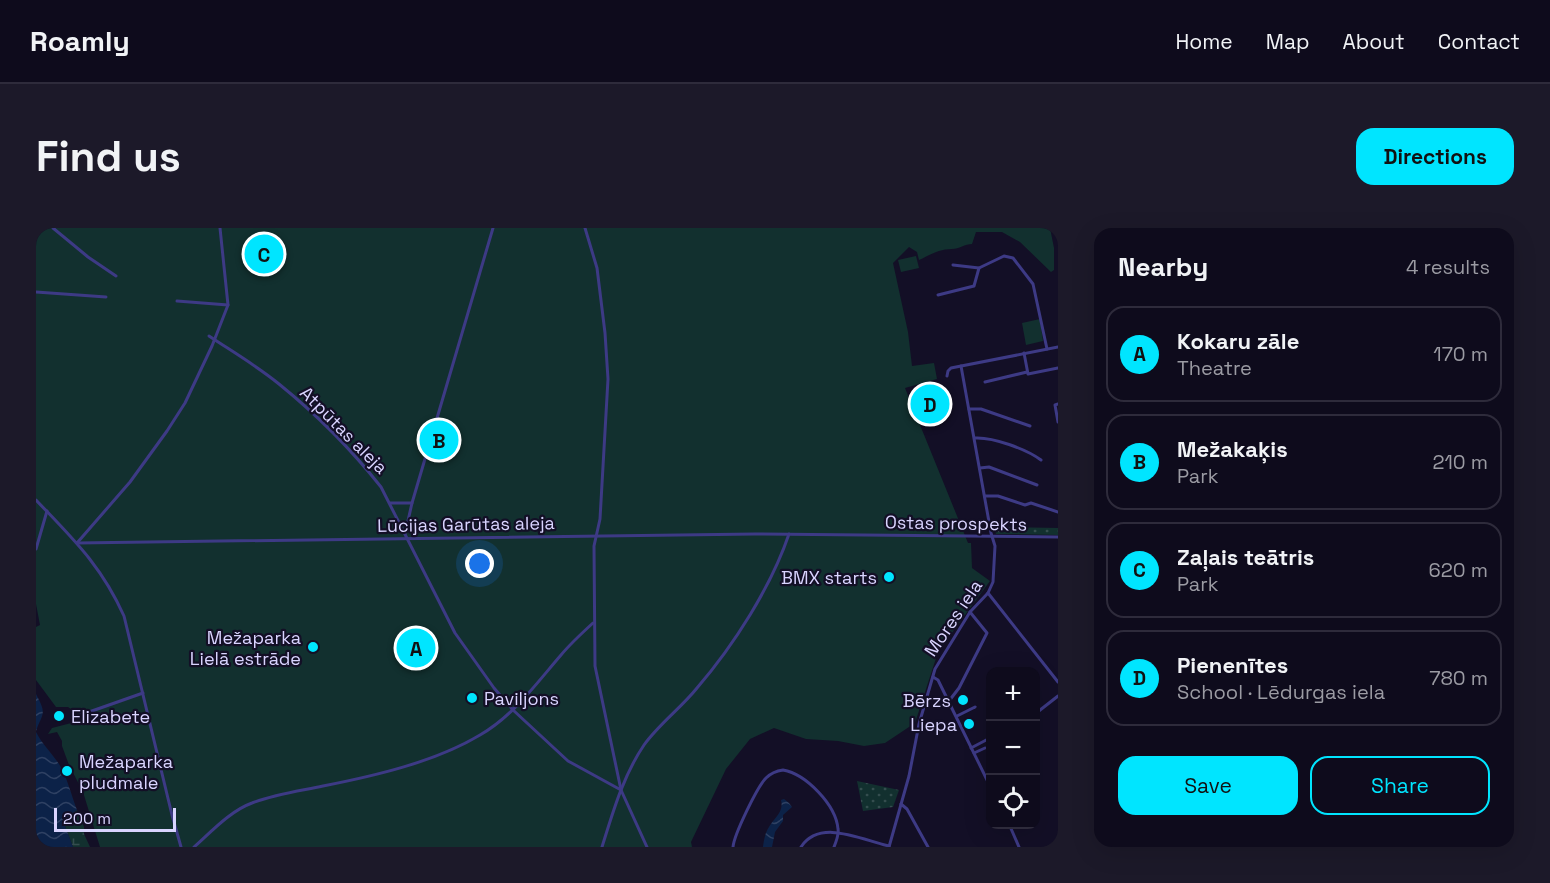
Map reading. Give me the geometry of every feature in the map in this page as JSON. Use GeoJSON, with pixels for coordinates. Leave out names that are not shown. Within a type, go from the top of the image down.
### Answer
{"type":"FeatureCollection","features":[{"type":"Feature","properties":{"kind":"street"},"geometry":{"type":"LineString","coordinates":[[53,228],[116,276]]}},
{"type":"Feature","properties":{"kind":"street"},"geometry":{"type":"LineString","coordinates":[[77,543],[130,482],[163,436],[185,403],[214,340],[228,305],[220,228]]}},
{"type":"Feature","properties":{"kind":"street"},"geometry":{"type":"LineString","coordinates":[[406,536],[412,503],[493,228]]}},
{"type":"Feature","properties":{"kind":"street"},"geometry":{"type":"LineString","coordinates":[[585,228],[599,280],[608,379],[600,519],[594,546],[595,666],[621,790],[648,847]]}},
{"type":"Feature","properties":{"kind":"street"},"geometry":{"type":"LineString","coordinates":[[953,265],[979,268],[1004,256],[1015,259],[1033,284],[1047,349]]}},
{"type":"Feature","properties":{"kind":"street"},"geometry":{"type":"LineString","coordinates":[[938,295],[974,286],[979,268]]}},
{"type":"Feature","properties":{"kind":"street"},"geometry":{"type":"LineString","coordinates":[[36,292],[106,297]]}},
{"type":"Feature","properties":{"kind":"street"},"geometry":{"type":"LineString","coordinates":[[177,301],[228,305]]}},
{"type":"Feature","properties":{"kind":"street","name":"Atpūtas aleja"},"geometry":{"type":"LineString","coordinates":[[209,336],[274,380],[331,430],[368,470],[390,503],[455,633],[513,710],[568,761],[621,790]]}},
{"type":"Feature","properties":{"kind":"street"},"geometry":{"type":"LineString","coordinates":[[947,376],[949,369],[1058,347]]}},
{"type":"Feature","properties":{"kind":"street"},"geometry":{"type":"LineString","coordinates":[[1024,353],[1027,372]]}},
{"type":"Feature","properties":{"kind":"street","name":"Mores iela"},"geometry":{"type":"LineString","coordinates":[[889,847],[933,677],[938,664],[970,612],[988,592],[993,582],[996,562],[995,546],[961,366]]}},
{"type":"Feature","properties":{"kind":"street"},"geometry":{"type":"LineString","coordinates":[[985,382],[1027,372],[1030,374],[1058,368]]}},
{"type":"Feature","properties":{"kind":"street"},"geometry":{"type":"LineString","coordinates":[[1058,404],[1055,405],[1058,422]]}},
{"type":"Feature","properties":{"kind":"street"},"geometry":{"type":"LineString","coordinates":[[969,409],[981,409],[1030,426]]}},
{"type":"Feature","properties":{"kind":"street"},"geometry":{"type":"LineString","coordinates":[[975,438],[987,438],[1032,453],[1041,460]]}},
{"type":"Feature","properties":{"kind":"street"},"geometry":{"type":"LineString","coordinates":[[980,468],[989,467],[1037,485]]}},
{"type":"Feature","properties":{"kind":"street"},"geometry":{"type":"LineString","coordinates":[[985,496],[998,496],[1025,506],[1031,503],[1058,512]]}},
{"type":"Feature","properties":{"kind":"street"},"geometry":{"type":"LineString","coordinates":[[36,500],[77,543],[104,576],[124,616],[181,847]]}},
{"type":"Feature","properties":{"kind":"street"},"geometry":{"type":"LineString","coordinates":[[390,503],[412,503]]}},
{"type":"Feature","properties":{"kind":"street"},"geometry":{"type":"LineString","coordinates":[[36,549],[47,512]]}},
{"type":"Feature","properties":{"kind":"street"},"geometry":{"type":"LineString","coordinates":[[602,847],[621,790],[645,744],[697,689],[718,661],[767,584],[789,534]]}},
{"type":"Feature","properties":{"kind":"street","name":"Lūcijas Garūtas aleja"},"geometry":{"type":"LineString","coordinates":[[77,543],[406,536],[854,535]]}},
{"type":"Feature","properties":{"kind":"street","name":"Ostas prospekts"},"geometry":{"type":"LineString","coordinates":[[854,535],[1058,537]]}},
{"type":"Feature","properties":{"kind":"street"},"geometry":{"type":"LineString","coordinates":[[988,592],[1058,682]]}},
{"type":"Feature","properties":{"kind":"street"},"geometry":{"type":"LineString","coordinates":[[948,701],[959,688],[987,633],[970,612]]}},
{"type":"Feature","properties":{"kind":"street"},"geometry":{"type":"LineString","coordinates":[[194,847],[225,820],[250,804],[281,794],[363,777],[434,756],[480,735],[513,710],[563,652],[594,622]]}},
{"type":"Feature","properties":{"kind":"street"},"geometry":{"type":"LineString","coordinates":[[933,677],[938,680],[957,716],[986,778]]}},
{"type":"Feature","properties":{"kind":"street"},"geometry":{"type":"LineString","coordinates":[[72,718],[143,693]]}},
{"type":"Feature","properties":{"kind":"street"},"geometry":{"type":"LineString","coordinates":[[1040,710],[1058,696]]}},
{"type":"Feature","properties":{"kind":"street"},"geometry":{"type":"LineString","coordinates":[[957,716],[975,707]]}},
{"type":"Feature","properties":{"kind":"street"},"geometry":{"type":"LineString","coordinates":[[971,748],[986,740]]}},
{"type":"Feature","properties":{"kind":"street"},"geometry":{"type":"LineString","coordinates":[[974,753],[985,748]]}},
{"type":"Feature","properties":{"kind":"street"},"geometry":{"type":"LineString","coordinates":[[733,847],[735,837],[762,783],[779,770],[795,774],[826,800],[834,813],[839,832],[834,847]]}},
{"type":"Feature","properties":{"kind":"street"},"geometry":{"type":"LineString","coordinates":[[901,804],[907,809],[928,847]]}},
{"type":"Feature","properties":{"kind":"street"},"geometry":{"type":"LineString","coordinates":[[1011,829],[1019,847]]}},
{"type":"Feature","properties":{"kind":"street"},"geometry":{"type":"LineString","coordinates":[[801,847],[813,834],[839,832],[889,847]]}},
{"type":"Feature","properties":{"kind":"green space"},"geometry":{"type":"Polygon","coordinates":[[[36,228],[1050,228],[1054,248],[1054,270],[1051,272],[1020,242],[1002,232],[976,232],[972,244],[939,251],[919,260],[917,252],[909,247],[893,263],[908,332],[912,366],[934,363],[937,379],[905,388],[968,543],[971,543],[972,568],[990,581],[938,652],[915,723],[885,743],[864,746],[838,741],[806,739],[774,728],[750,739],[726,769],[691,842],[692,847],[100,847],[83,792],[69,765],[62,741],[57,732],[48,734],[52,728],[79,721],[78,714],[68,707],[56,707],[36,680],[36,627],[40,625],[36,604],[36,228]]]}},
{"type":"Feature","properties":{"kind":"green space"},"geometry":{"type":"Polygon","coordinates":[[[916,256],[919,268],[901,272],[898,260],[916,256]]]}},
{"type":"Feature","properties":{"kind":"green space"},"geometry":{"type":"Polygon","coordinates":[[[1040,319],[1043,341],[1026,345],[1022,323],[1040,319]]]}},
{"type":"Feature","properties":{"kind":"green space"},"geometry":{"type":"Polygon","coordinates":[[[994,527],[1058,528],[1058,535],[996,534],[994,527]]]}},
{"type":"Feature","properties":{"kind":"green space"},"geometry":{"type":"Polygon","coordinates":[[[857,781],[899,790],[893,807],[863,811],[857,781]]]}},
{"type":"Feature","properties":{"kind":"green space"},"geometry":{"type":"Polygon","coordinates":[[[77,810],[90,847],[73,847],[65,826],[70,815],[77,810]]]}},
{"type":"Feature","properties":{"kind":"water"},"geometry":{"type":"Polygon","coordinates":[[[36,694],[43,713],[36,731],[36,694]]]}},
{"type":"Feature","properties":{"kind":"water"},"geometry":{"type":"Polygon","coordinates":[[[36,732],[62,769],[77,810],[70,815],[65,826],[73,847],[36,847],[36,732]]]}},
{"type":"Feature","properties":{"kind":"water"},"geometry":{"type":"Polygon","coordinates":[[[784,799],[792,807],[783,815],[783,821],[775,832],[772,847],[763,847],[769,827],[780,811],[781,800],[784,799]]]}},
{"type":"Feature","properties":{"kind":"place","name":"Zaļais teātris"},"geometry":{"type":"Point","coordinates":[264,254]}},
{"type":"Feature","properties":{"kind":"place","name":"Pienenītes"},"geometry":{"type":"Point","coordinates":[930,404]}},
{"type":"Feature","properties":{"kind":"place","name":"Mežakaķis"},"geometry":{"type":"Point","coordinates":[439,440]}},
{"type":"Feature","properties":{"kind":"place","name":"BMX starts"},"geometry":{"type":"Point","coordinates":[889,577]}},
{"type":"Feature","properties":{"kind":"place","name":"Mežaparka Lielā estrāde"},"geometry":{"type":"Point","coordinates":[313,647]}},
{"type":"Feature","properties":{"kind":"place","name":"Kokaru zāle"},"geometry":{"type":"Point","coordinates":[416,648]}},
{"type":"Feature","properties":{"kind":"place","name":"Paviljons"},"geometry":{"type":"Point","coordinates":[472,698]}},
{"type":"Feature","properties":{"kind":"place","name":"Bērzs"},"geometry":{"type":"Point","coordinates":[963,700]}},
{"type":"Feature","properties":{"kind":"place","name":"Elizabete"},"geometry":{"type":"Point","coordinates":[59,716]}},
{"type":"Feature","properties":{"kind":"place","name":"Liepa"},"geometry":{"type":"Point","coordinates":[969,724]}},
{"type":"Feature","properties":{"kind":"place","name":"Mežaparka pludmale"},"geometry":{"type":"Point","coordinates":[67,771]}}]}
